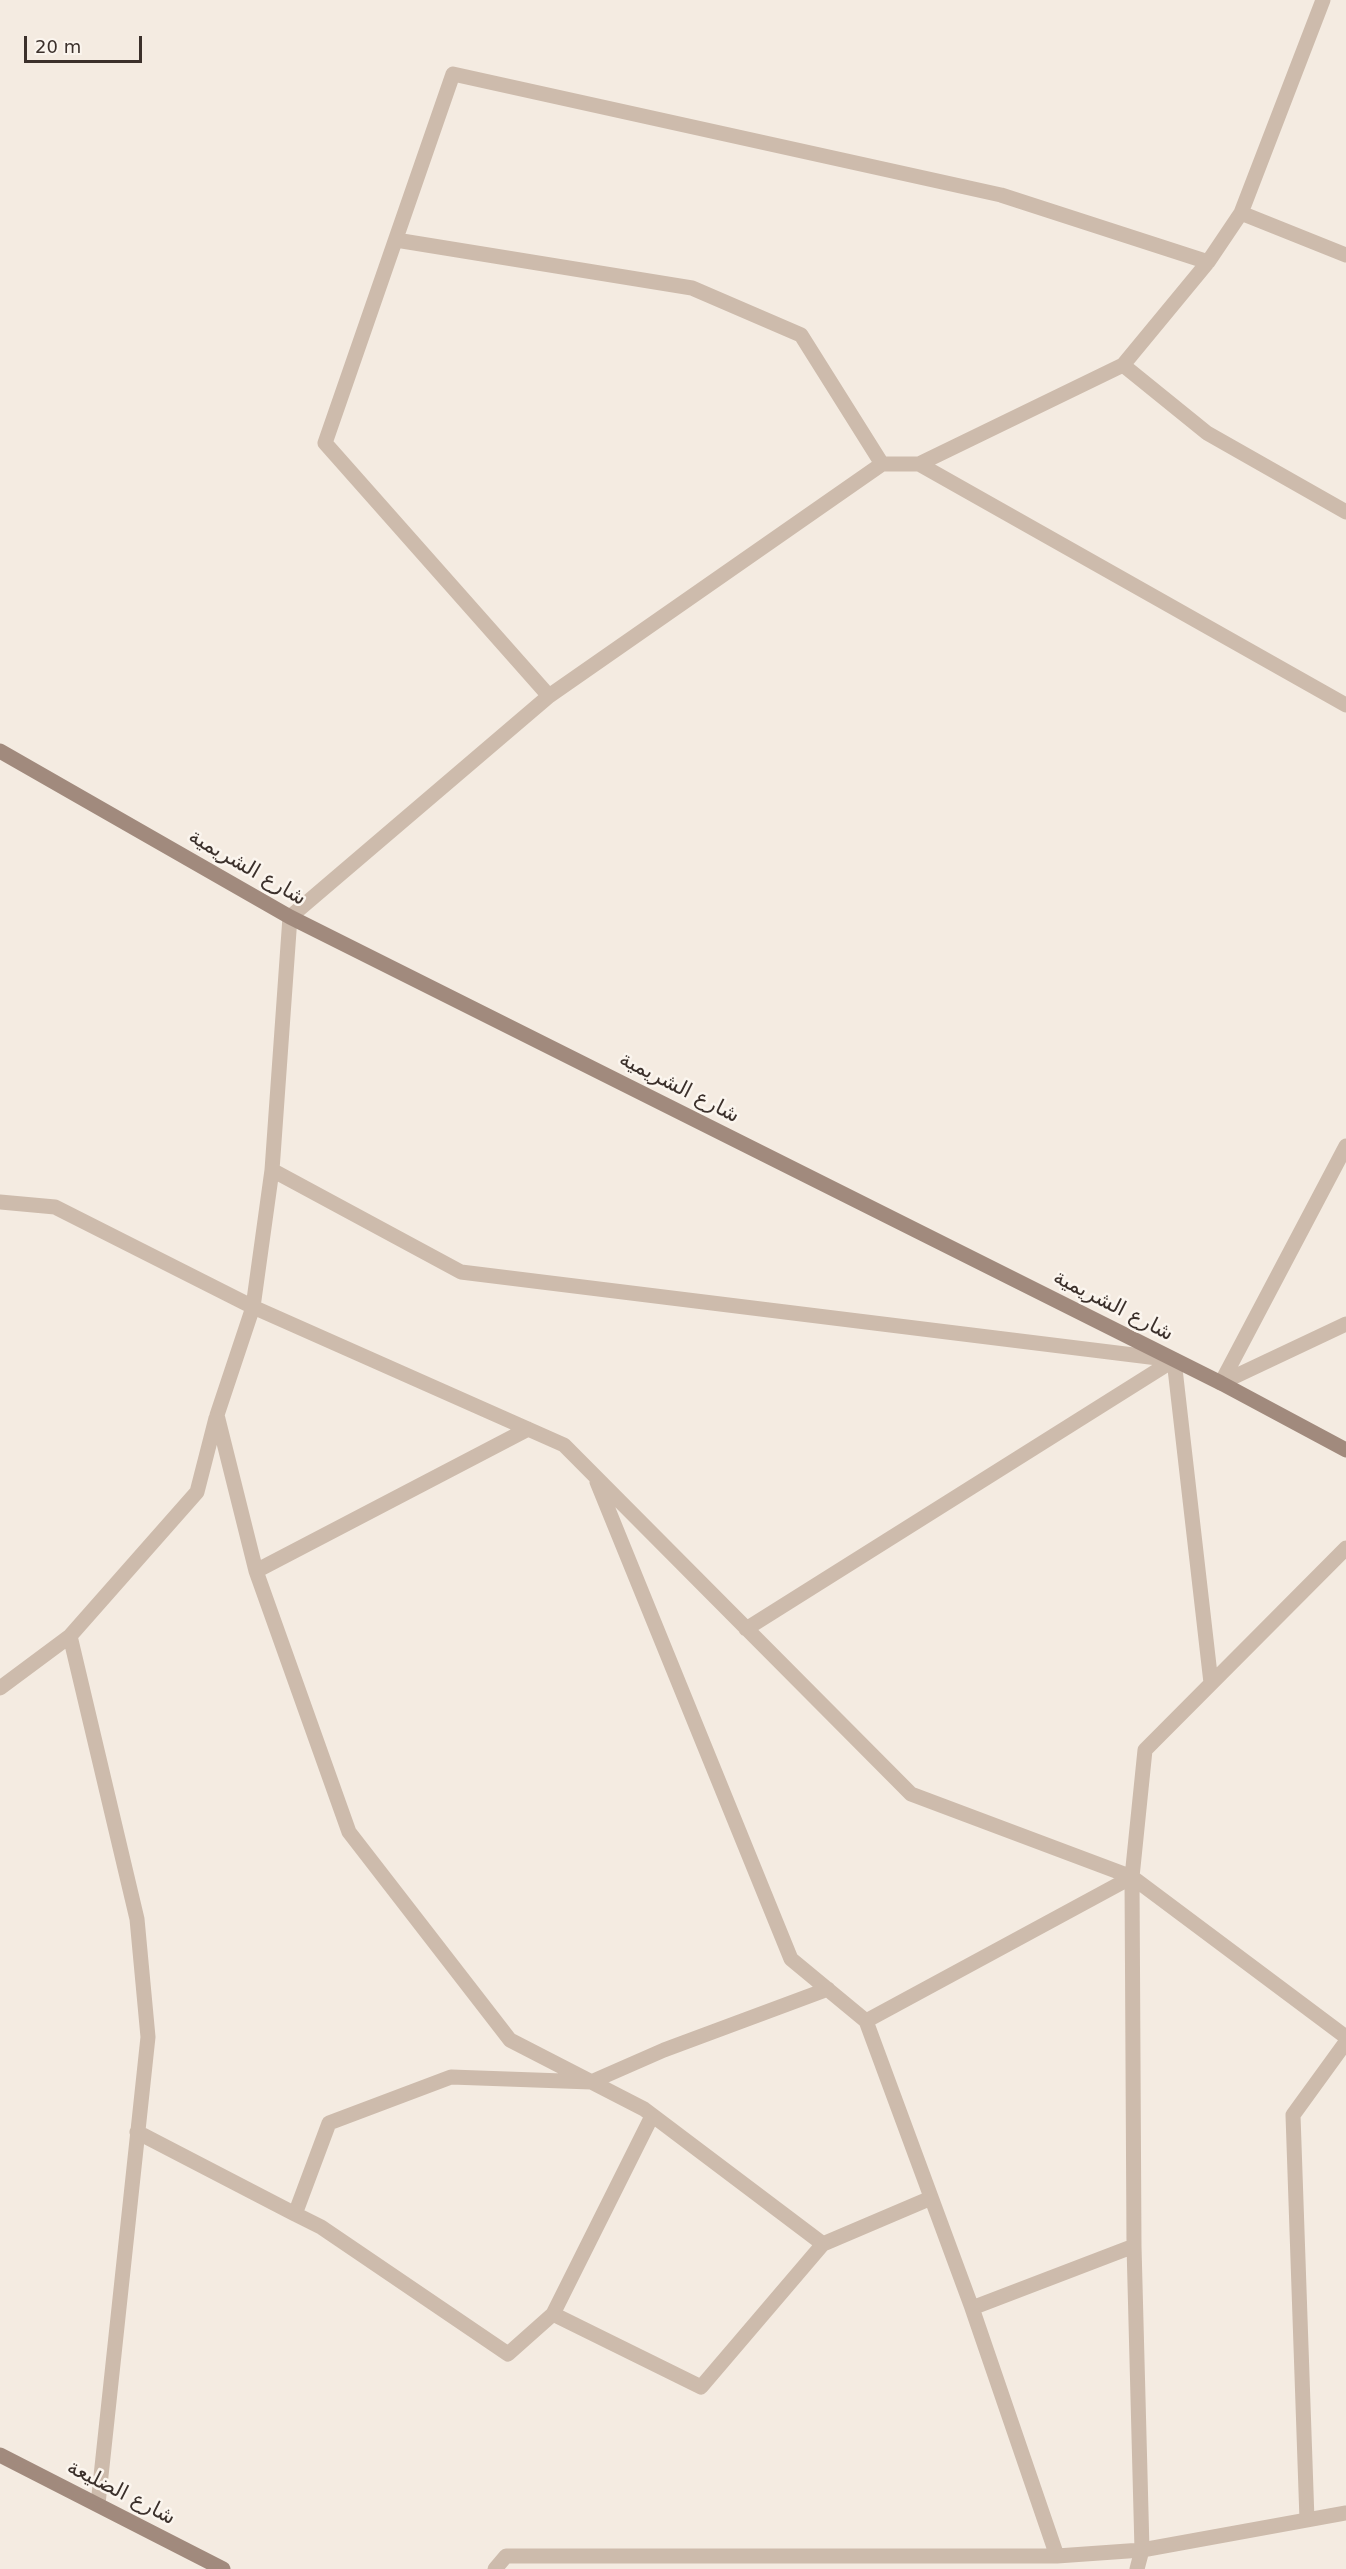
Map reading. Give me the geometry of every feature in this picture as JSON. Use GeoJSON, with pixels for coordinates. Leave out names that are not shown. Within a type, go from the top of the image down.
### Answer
{"type":"FeatureCollection","features":[{"type":"Feature","properties":{"kind":"street"},"geometry":{"type":"LineString","coordinates":[[0,1688],[70,1636],[196,1492],[217,1415],[253,1307],[272,1170],[290,917],[549,696],[882,464],[919,464],[1123,365],[1208,262],[1241,213],[1323,0]]}},
{"type":"Feature","properties":{"kind":"street"},"geometry":{"type":"LineString","coordinates":[[549,696],[325,443],[453,74],[1001,195],[1208,262]]}},
{"type":"Feature","properties":{"kind":"street"},"geometry":{"type":"LineString","coordinates":[[1241,213],[1346,255]]}},
{"type":"Feature","properties":{"kind":"street"},"geometry":{"type":"LineString","coordinates":[[396,240],[692,288],[801,335],[882,464]]}},
{"type":"Feature","properties":{"kind":"street"},"geometry":{"type":"LineString","coordinates":[[1123,365],[1207,433],[1346,512]]}},
{"type":"Feature","properties":{"kind":"street"},"geometry":{"type":"LineString","coordinates":[[919,464],[1346,705]]}},
{"type":"Feature","properties":{"kind":"street","name":"شارع الشريمية"},"geometry":{"type":"LineString","coordinates":[[0,751],[290,917],[1221,1383],[1346,1450]]}},
{"type":"Feature","properties":{"kind":"street"},"geometry":{"type":"LineString","coordinates":[[1221,1383],[1346,1146]]}},
{"type":"Feature","properties":{"kind":"street"},"geometry":{"type":"LineString","coordinates":[[272,1170],[461,1272],[1174,1360]]}},
{"type":"Feature","properties":{"kind":"street"},"geometry":{"type":"LineString","coordinates":[[0,1202],[55,1208],[253,1307],[564,1445],[911,1794],[1132,1877],[1346,2037]]}},
{"type":"Feature","properties":{"kind":"street"},"geometry":{"type":"LineString","coordinates":[[1221,1383],[1346,1324]]}},
{"type":"Feature","properties":{"kind":"street"},"geometry":{"type":"LineString","coordinates":[[746,1629],[1174,1360]]}},
{"type":"Feature","properties":{"kind":"street"},"geometry":{"type":"LineString","coordinates":[[1174,1360],[1211,1683]]}},
{"type":"Feature","properties":{"kind":"street"},"geometry":{"type":"LineString","coordinates":[[217,1415],[256,1571],[349,1832],[510,2040],[644,2109],[823,2244]]}},
{"type":"Feature","properties":{"kind":"street"},"geometry":{"type":"LineString","coordinates":[[256,1571],[528,1429]]}},
{"type":"Feature","properties":{"kind":"street"},"geometry":{"type":"LineString","coordinates":[[594,1475],[791,1959],[866,2021],[972,2308],[1057,2556]]}},
{"type":"Feature","properties":{"kind":"street"},"geometry":{"type":"LineString","coordinates":[[1137,2569],[1142,2550],[1134,2246],[1132,1877],[1145,1750],[1346,1548]]}},
{"type":"Feature","properties":{"kind":"street"},"geometry":{"type":"LineString","coordinates":[[70,1636],[137,1919],[148,2037],[98,2504]]}},
{"type":"Feature","properties":{"kind":"street"},"geometry":{"type":"LineString","coordinates":[[866,2021],[1132,1877]]}},
{"type":"Feature","properties":{"kind":"street"},"geometry":{"type":"LineString","coordinates":[[296,2214],[329,2123],[451,2077],[591,2082],[664,2050],[828,1989]]}},
{"type":"Feature","properties":{"kind":"street"},"geometry":{"type":"LineString","coordinates":[[1307,2520],[1293,2115],[1346,2042]]}},
{"type":"Feature","properties":{"kind":"street"},"geometry":{"type":"LineString","coordinates":[[137,2132],[321,2227],[508,2354],[553,2314],[652,2116]]}},
{"type":"Feature","properties":{"kind":"street"},"geometry":{"type":"LineString","coordinates":[[553,2314],[701,2387],[823,2244],[931,2198]]}},
{"type":"Feature","properties":{"kind":"street"},"geometry":{"type":"LineString","coordinates":[[972,2308],[1134,2246]]}},
{"type":"Feature","properties":{"kind":"street","name":"شارع الضليعة"},"geometry":{"type":"LineString","coordinates":[[0,2455],[223,2569]]}},
{"type":"Feature","properties":{"kind":"street"},"geometry":{"type":"LineString","coordinates":[[495,2569],[506,2556],[1057,2556],[1142,2550],[1346,2513]]}}]}
